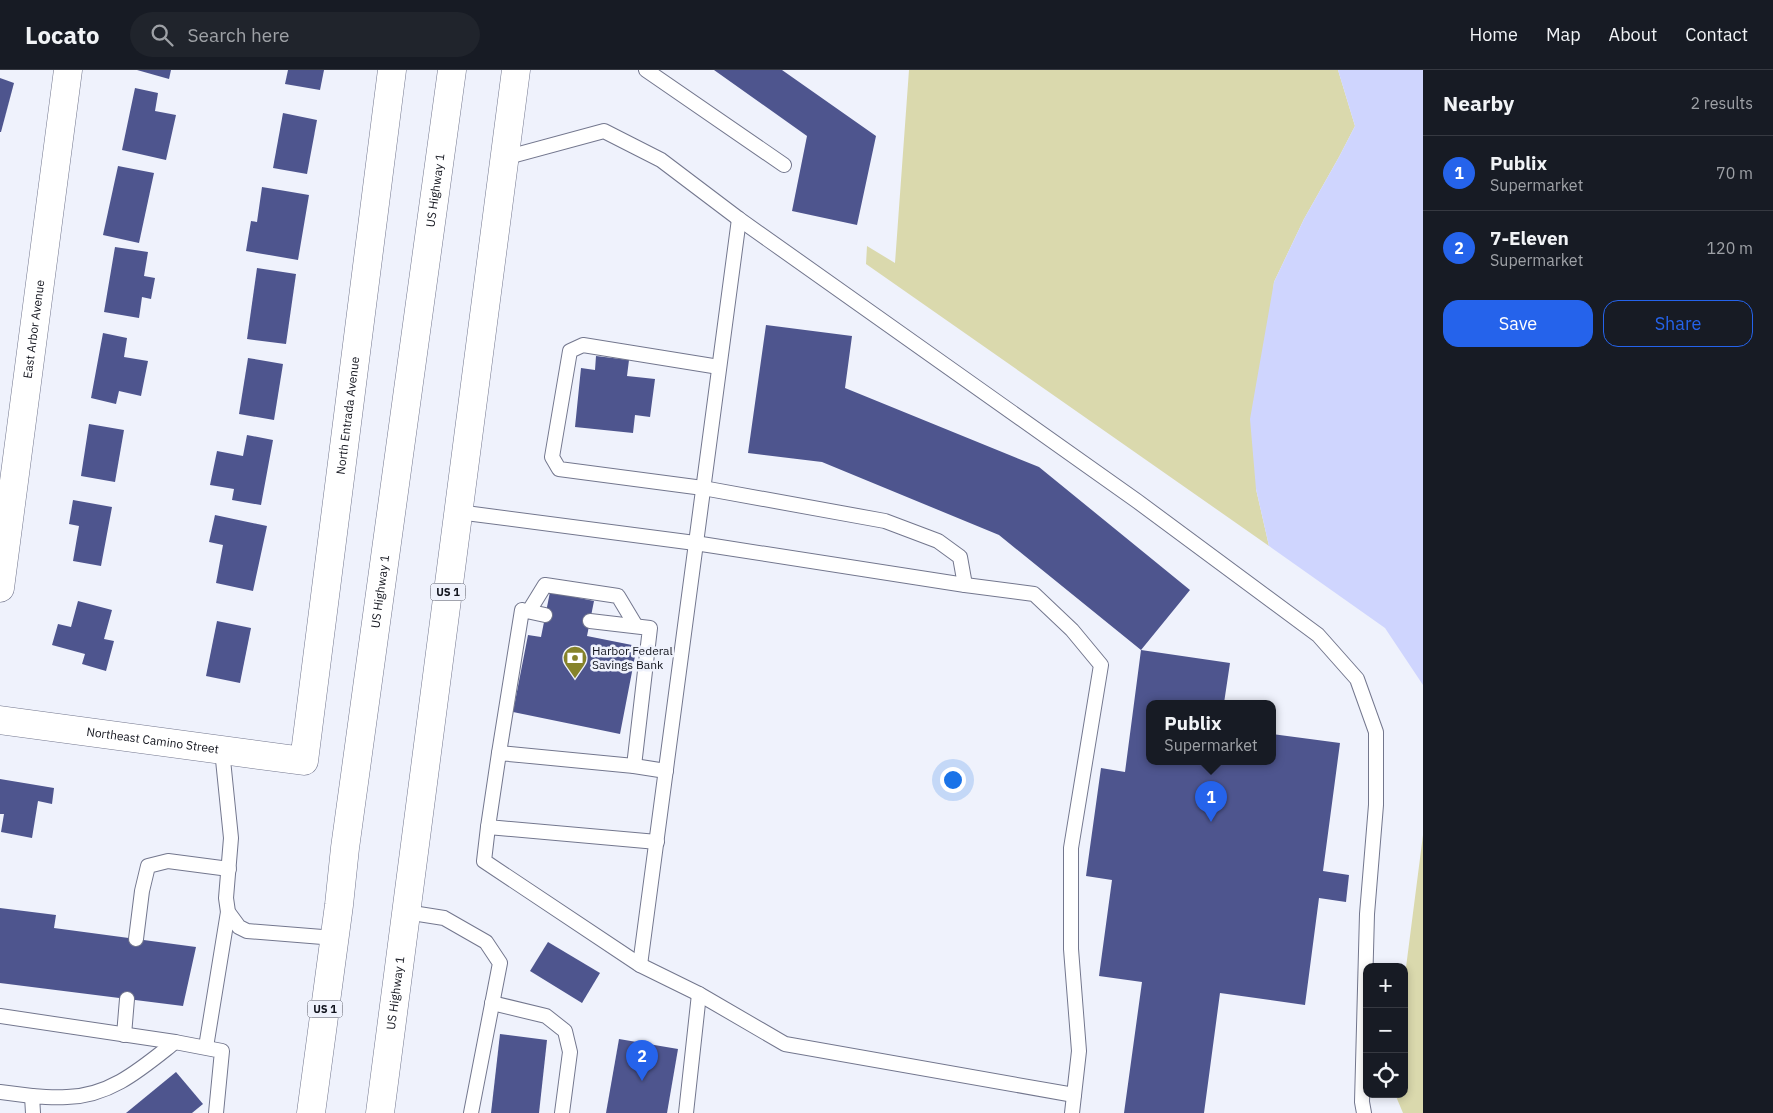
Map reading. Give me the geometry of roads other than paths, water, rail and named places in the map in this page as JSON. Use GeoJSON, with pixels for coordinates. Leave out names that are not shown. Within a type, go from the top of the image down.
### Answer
{"type":"FeatureCollection","features":[{"type":"Feature","properties":{"kind":"main road","name":"East Arbor Avenue"},"geometry":{"type":"LineString","coordinates":[[0,588],[68,70]]}},
{"type":"Feature","properties":{"kind":"main road","name":"North Entrada Avenue"},"geometry":{"type":"LineString","coordinates":[[304,761],[392,70]]}},
{"type":"Feature","properties":{"kind":"main road","name":"US Highway 1"},"geometry":{"type":"LineString","coordinates":[[311,1113],[335,938],[345,848],[452,70]]}},
{"type":"Feature","properties":{"kind":"main road","name":"US Highway 1"},"geometry":{"type":"LineString","coordinates":[[380,1113],[516,70]]}},
{"type":"Feature","properties":{"kind":"main road","name":"Northeast Camino Street"},"geometry":{"type":"LineString","coordinates":[[0,720],[304,761]]}},
{"type":"Feature","properties":{"kind":"lane"},"geometry":{"type":"LineString","coordinates":[[646,70],[784,165]]}},
{"type":"Feature","properties":{"kind":"lane"},"geometry":{"type":"LineString","coordinates":[[504,158],[604,131],[661,160],[739,219],[1137,501],[1318,635],[1357,680],[1376,732],[1376,805],[1367,914],[1362,1102],[1364,1113]]}},
{"type":"Feature","properties":{"kind":"lane"},"geometry":{"type":"LineString","coordinates":[[640,965],[739,219]]}},
{"type":"Feature","properties":{"kind":"lane"},"geometry":{"type":"LineString","coordinates":[[719,367],[583,345],[570,351],[552,457],[559,469],[703,488],[885,520],[938,541],[960,557],[965,585]]}},
{"type":"Feature","properties":{"kind":"lane"},"geometry":{"type":"LineString","coordinates":[[458,512],[695,543],[1034,594],[1072,630],[1101,665],[1071,848],[1071,948],[1079,1051],[1072,1113]]}},
{"type":"Feature","properties":{"kind":"lane"},"geometry":{"type":"LineString","coordinates":[[530,611],[545,585],[618,596],[636,626]]}},
{"type":"Feature","properties":{"kind":"lane"},"geometry":{"type":"LineString","coordinates":[[545,614],[522,610],[484,860],[640,965],[700,994],[785,1044],[1074,1095]]}},
{"type":"Feature","properties":{"kind":"lane"},"geometry":{"type":"LineString","coordinates":[[590,621],[650,628],[634,766]]}},
{"type":"Feature","properties":{"kind":"lane"},"geometry":{"type":"LineString","coordinates":[[206,1047],[228,912],[226,898],[231,838],[222,750]]}},
{"type":"Feature","properties":{"kind":"lane"},"geometry":{"type":"LineString","coordinates":[[499,753],[634,766],[666,771]]}},
{"type":"Feature","properties":{"kind":"lane"},"geometry":{"type":"LineString","coordinates":[[488,827],[657,842]]}},
{"type":"Feature","properties":{"kind":"lane"},"geometry":{"type":"LineString","coordinates":[[136,939],[142,891],[148,866],[168,861],[229,868]]}},
{"type":"Feature","properties":{"kind":"lane"},"geometry":{"type":"LineString","coordinates":[[228,912],[239,927],[246,931],[335,938]]}},
{"type":"Feature","properties":{"kind":"lane"},"geometry":{"type":"LineString","coordinates":[[406,912],[444,918],[486,942],[500,963],[471,1113]]}},
{"type":"Feature","properties":{"kind":"lane"},"geometry":{"type":"LineString","coordinates":[[686,1113],[700,994]]}},
{"type":"Feature","properties":{"kind":"lane"},"geometry":{"type":"LineString","coordinates":[[124,1034],[127,999]]}},
{"type":"Feature","properties":{"kind":"lane"},"geometry":{"type":"LineString","coordinates":[[492,1003],[546,1016],[565,1031],[570,1052],[562,1113]]}},
{"type":"Feature","properties":{"kind":"lane"},"geometry":{"type":"LineString","coordinates":[[0,1016],[206,1047],[222,1052],[216,1113]]}},
{"type":"Feature","properties":{"kind":"lane"},"geometry":{"type":"LineString","coordinates":[[0,1092],[68,1098],[108,1089],[139,1071],[175,1042]]}},
{"type":"Feature","properties":{"kind":"lane"},"geometry":{"type":"LineString","coordinates":[[32,1096],[33,1113]]}},
{"type":"Feature","properties":{"kind":"water"},"geometry":{"type":"Polygon","coordinates":[[[1338,70],[1423,70],[1423,685],[1385,628],[1269,546],[1256,489],[1250,419],[1274,282],[1304,219],[1355,126],[1338,70]]]}},
{"type":"Feature","properties":{"kind":"place","name":"Harbor Federal Savings Bank"},"geometry":{"type":"Point","coordinates":[575,679]}},
{"type":"Feature","properties":{"kind":"place","name":"Publix"},"geometry":{"type":"Point","coordinates":[1211,822]}},
{"type":"Feature","properties":{"kind":"place","name":"7-Eleven"},"geometry":{"type":"Point","coordinates":[642,1081]}}]}
